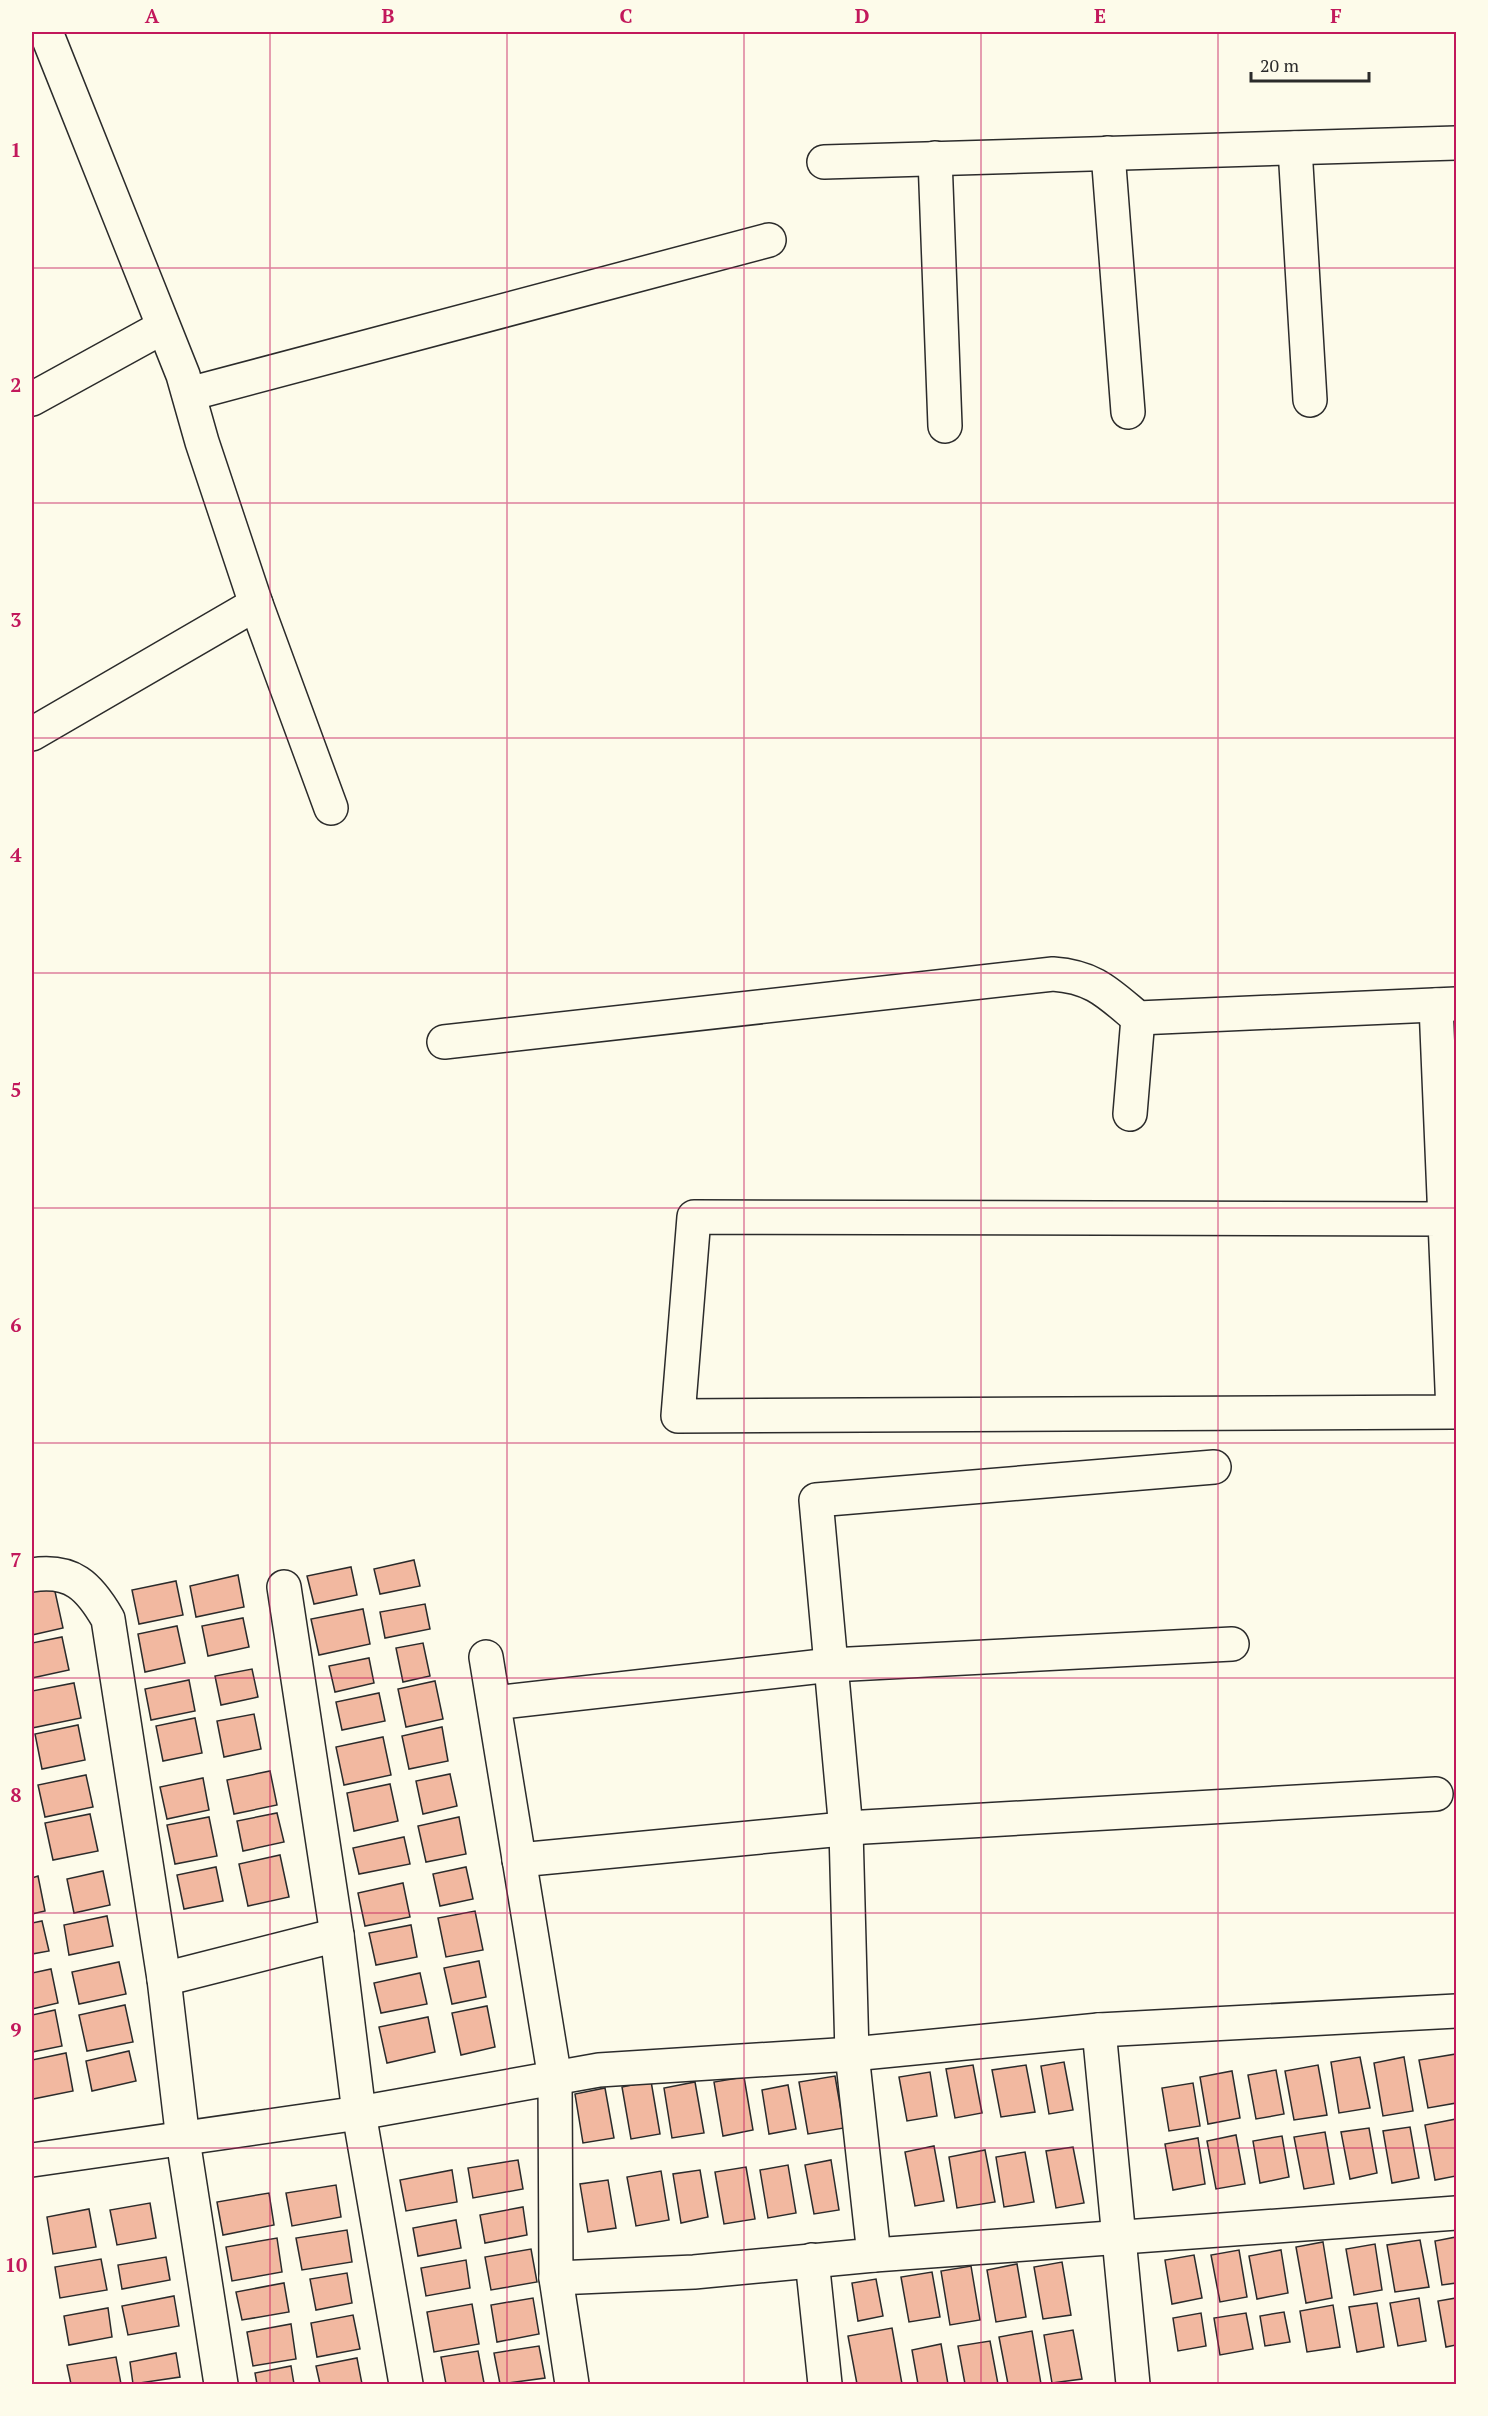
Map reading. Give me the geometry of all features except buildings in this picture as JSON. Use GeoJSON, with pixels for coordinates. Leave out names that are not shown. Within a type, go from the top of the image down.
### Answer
{"type":"FeatureCollection","features":[{"type":"Feature","properties":{"kind":"street"},"geometry":{"type":"LineString","coordinates":[[46,32],[189,394],[202,442],[256,604],[331,808]]}},
{"type":"Feature","properties":{"kind":"street"},"geometry":{"type":"LineString","coordinates":[[824,162],[1456,143]]}},
{"type":"Feature","properties":{"kind":"street"},"geometry":{"type":"LineString","coordinates":[[1295,148],[1310,400]]}},
{"type":"Feature","properties":{"kind":"street"},"geometry":{"type":"LineString","coordinates":[[1108,153],[1128,412]]}},
{"type":"Feature","properties":{"kind":"street"},"geometry":{"type":"LineString","coordinates":[[935,158],[945,426]]}},
{"type":"Feature","properties":{"kind":"street"},"geometry":{"type":"LineString","coordinates":[[189,394],[769,240]]}},
{"type":"Feature","properties":{"kind":"street"},"geometry":{"type":"LineString","coordinates":[[32,399],[164,327]]}},
{"type":"Feature","properties":{"kind":"street"},"geometry":{"type":"LineString","coordinates":[[32,734],[256,604]]}},
{"type":"Feature","properties":{"kind":"street"},"geometry":{"type":"LineString","coordinates":[[444,1042],[1053,974],[1070,976],[1100,987],[1138,1018],[1446,1004],[1445,1220],[1452,1291],[1453,1412],[678,1416],[694,1217],[1445,1220]]}},
{"type":"Feature","properties":{"kind":"street"},"geometry":{"type":"LineString","coordinates":[[1130,1114],[1138,1018]]}},
{"type":"Feature","properties":{"kind":"street"},"geometry":{"type":"LineString","coordinates":[[874,2255],[852,2054],[846,1830],[816,1500],[1214,1467]]}},
{"type":"Feature","properties":{"kind":"street"},"geometry":{"type":"LineString","coordinates":[[32,1575],[46,1573],[72,1577],[92,1595],[108,1619],[164,1979],[183,2140],[221,2385]]}},
{"type":"Feature","properties":{"kind":"street"},"geometry":{"type":"LineString","coordinates":[[284,1587],[337,1935],[359,2113],[406,2385]]}},
{"type":"Feature","properties":{"kind":"street"},"geometry":{"type":"LineString","coordinates":[[494,1703],[831,1665],[1232,1644]]}},
{"type":"Feature","properties":{"kind":"street"},"geometry":{"type":"LineString","coordinates":[[486,1657],[555,2079],[556,2278],[572,2385]]}},
{"type":"Feature","properties":{"kind":"street"},"geometry":{"type":"LineString","coordinates":[[519,1860],[888,1826],[1436,1794]]}},
{"type":"Feature","properties":{"kind":"street"},"geometry":{"type":"LineString","coordinates":[[164,1979],[337,1935]]}},
{"type":"Feature","properties":{"kind":"street"},"geometry":{"type":"LineString","coordinates":[[32,2160],[359,2113],[599,2070],[852,2054],[1099,2030],[1456,2011]]}},
{"type":"Feature","properties":{"kind":"street"},"geometry":{"type":"LineString","coordinates":[[1099,2030],[1133,2385]]}},
{"type":"Feature","properties":{"kind":"street"},"geometry":{"type":"LineString","coordinates":[[556,2278],[694,2272],[812,2260],[1119,2236],[1456,2213]]}},
{"type":"Feature","properties":{"kind":"street"},"geometry":{"type":"LineString","coordinates":[[812,2260],[825,2385]]}}]}
